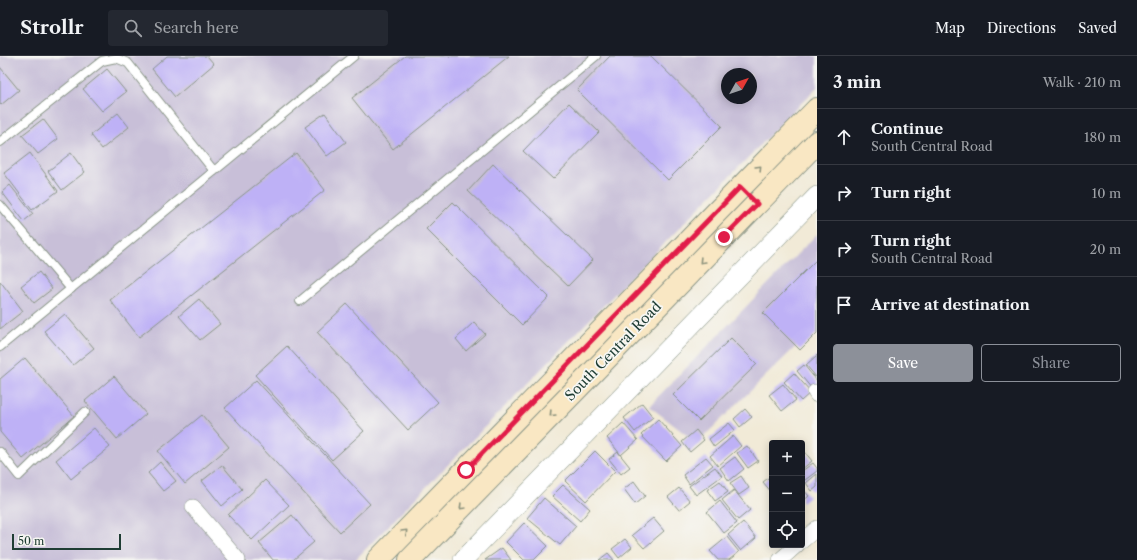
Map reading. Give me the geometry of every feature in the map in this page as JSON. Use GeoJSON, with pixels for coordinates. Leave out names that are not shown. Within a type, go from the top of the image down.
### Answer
{"type":"FeatureCollection","features":[{"type":"Feature","properties":{"kind":"main road","name":"South Central Road"},"geometry":{"type":"LineString","coordinates":[[378,560],[817,109]]}},
{"type":"Feature","properties":{"kind":"main road","name":"South Central Road"},"geometry":{"type":"LineString","coordinates":[[410,560],[817,142]]}},
{"type":"Feature","properties":{"kind":"main road"},"geometry":{"type":"LineString","coordinates":[[740,187],[757,204]]}},
{"type":"Feature","properties":{"kind":"street"},"geometry":{"type":"LineString","coordinates":[[463,560],[817,196]]}},
{"type":"Feature","properties":{"kind":"street"},"geometry":{"type":"LineString","coordinates":[[193,507],[238,560]]}},
{"type":"Feature","properties":{"kind":"street"},"geometry":{"type":"LineString","coordinates":[[805,538],[817,528]]}},
{"type":"Feature","properties":{"kind":"street"},"geometry":{"type":"LineString","coordinates":[[780,560],[794,548]]}},
{"type":"Feature","properties":{"kind":"lane"},"geometry":{"type":"LineString","coordinates":[[0,347],[354,56]]}},
{"type":"Feature","properties":{"kind":"lane"},"geometry":{"type":"LineString","coordinates":[[300,301],[596,56]]}},
{"type":"Feature","properties":{"kind":"lane"},"geometry":{"type":"LineString","coordinates":[[0,142],[102,61],[116,58],[128,63],[214,171]]}},
{"type":"Feature","properties":{"kind":"lane"},"geometry":{"type":"LineString","coordinates":[[0,205],[71,289]]}},
{"type":"Feature","properties":{"kind":"lane"},"geometry":{"type":"LineString","coordinates":[[0,452],[19,476],[85,412]]}},
{"type":"Feature","properties":{"kind":"shaded area"},"geometry":{"type":"Polygon","coordinates":[[[0,56],[817,56],[817,87],[355,560],[0,560],[0,56]]]}},
{"type":"Feature","properties":{"kind":"shaded area"},"geometry":{"type":"Polygon","coordinates":[[[817,234],[817,326],[697,443],[649,406],[817,234]]]}},
{"type":"Feature","properties":{"kind":"building"},"geometry":{"type":"Polygon","coordinates":[[[167,56],[207,56],[214,64],[175,97],[152,69],[167,56]]]}},
{"type":"Feature","properties":{"kind":"building"},"geometry":{"type":"Polygon","coordinates":[[[405,56],[509,56],[393,149],[352,98],[405,56]]]}},
{"type":"Feature","properties":{"kind":"building"},"geometry":{"type":"Polygon","coordinates":[[[610,56],[651,56],[722,126],[668,180],[577,90],[610,56]]]}},
{"type":"Feature","properties":{"kind":"building"},"geometry":{"type":"Polygon","coordinates":[[[0,67],[19,90],[1,105],[0,104],[0,67]]]}},
{"type":"Feature","properties":{"kind":"building"},"geometry":{"type":"Polygon","coordinates":[[[107,69],[126,92],[102,111],[83,89],[107,69]]]}},
{"type":"Feature","properties":{"kind":"building"},"geometry":{"type":"Polygon","coordinates":[[[569,103],[599,132],[553,179],[523,151],[569,103]]]}},
{"type":"Feature","properties":{"kind":"building"},"geometry":{"type":"Polygon","coordinates":[[[118,113],[129,127],[102,149],[91,135],[118,113]]]}},
{"type":"Feature","properties":{"kind":"building"},"geometry":{"type":"Polygon","coordinates":[[[325,113],[346,142],[327,156],[305,127],[325,113]]]}},
{"type":"Feature","properties":{"kind":"building"},"geometry":{"type":"Polygon","coordinates":[[[43,119],[58,139],[38,154],[22,135],[43,119]]]}},
{"type":"Feature","properties":{"kind":"building"},"geometry":{"type":"Polygon","coordinates":[[[30,153],[58,191],[32,210],[4,173],[30,153]]]}},
{"type":"Feature","properties":{"kind":"building"},"geometry":{"type":"Polygon","coordinates":[[[71,153],[85,172],[62,190],[48,171],[71,153]]]}},
{"type":"Feature","properties":{"kind":"building"},"geometry":{"type":"Polygon","coordinates":[[[296,153],[325,190],[139,337],[110,300],[296,153]]]}},
{"type":"Feature","properties":{"kind":"building"},"geometry":{"type":"Polygon","coordinates":[[[493,164],[593,260],[568,286],[468,191],[493,164]]]}},
{"type":"Feature","properties":{"kind":"building"},"geometry":{"type":"Polygon","coordinates":[[[10,185],[33,214],[24,221],[2,192],[10,185]]]}},
{"type":"Feature","properties":{"kind":"building"},"geometry":{"type":"Polygon","coordinates":[[[453,202],[549,297],[522,325],[426,229],[453,202]]]}},
{"type":"Feature","properties":{"kind":"building"},"geometry":{"type":"Polygon","coordinates":[[[817,259],[817,333],[800,350],[763,313],[817,259]]]}},
{"type":"Feature","properties":{"kind":"building"},"geometry":{"type":"Polygon","coordinates":[[[39,272],[52,289],[34,303],[21,286],[39,272]]]}},
{"type":"Feature","properties":{"kind":"building"},"geometry":{"type":"Polygon","coordinates":[[[0,281],[23,311],[0,329],[0,281]]]}},
{"type":"Feature","properties":{"kind":"building"},"geometry":{"type":"Polygon","coordinates":[[[199,299],[220,324],[200,340],[179,316],[199,299]]]}},
{"type":"Feature","properties":{"kind":"building"},"geometry":{"type":"Polygon","coordinates":[[[347,304],[438,402],[408,430],[317,332],[347,304]]]}},
{"type":"Feature","properties":{"kind":"building"},"geometry":{"type":"Polygon","coordinates":[[[65,314],[94,348],[73,365],[44,331],[65,314]]]}},
{"type":"Feature","properties":{"kind":"building"},"geometry":{"type":"Polygon","coordinates":[[[474,322],[485,334],[466,351],[456,339],[474,322]]]}},
{"type":"Feature","properties":{"kind":"building"},"geometry":{"type":"Polygon","coordinates":[[[731,338],[757,364],[699,421],[673,395],[731,338]]]}},
{"type":"Feature","properties":{"kind":"building"},"geometry":{"type":"Polygon","coordinates":[[[287,346],[364,431],[332,460],[255,375],[287,346]]]}},
{"type":"Feature","properties":{"kind":"building"},"geometry":{"type":"Polygon","coordinates":[[[817,355],[817,378],[806,365],[817,355]]]}},
{"type":"Feature","properties":{"kind":"building"},"geometry":{"type":"Polygon","coordinates":[[[25,358],[74,416],[23,459],[0,432],[0,379],[25,358]]]}},
{"type":"Feature","properties":{"kind":"building"},"geometry":{"type":"Polygon","coordinates":[[[804,365],[817,381],[817,386],[813,390],[797,371],[804,365]]]}},
{"type":"Feature","properties":{"kind":"building"},"geometry":{"type":"Polygon","coordinates":[[[794,373],[811,392],[801,401],[784,382],[794,373]]]}},
{"type":"Feature","properties":{"kind":"building"},"geometry":{"type":"Polygon","coordinates":[[[114,376],[146,414],[117,439],[85,401],[114,376]]]}},
{"type":"Feature","properties":{"kind":"building"},"geometry":{"type":"Polygon","coordinates":[[[256,380],[370,504],[340,532],[225,408],[256,380]]]}},
{"type":"Feature","properties":{"kind":"building"},"geometry":{"type":"Polygon","coordinates":[[[783,384],[796,400],[782,411],[769,395],[783,384]]]}},
{"type":"Feature","properties":{"kind":"building"},"geometry":{"type":"Polygon","coordinates":[[[642,403],[653,417],[635,432],[624,418],[642,403]]]}},
{"type":"Feature","properties":{"kind":"building"},"geometry":{"type":"Polygon","coordinates":[[[745,409],[752,417],[740,427],[734,419],[745,409]]]}},
{"type":"Feature","properties":{"kind":"building"},"geometry":{"type":"Polygon","coordinates":[[[202,415],[229,447],[185,484],[158,451],[202,415]]]}},
{"type":"Feature","properties":{"kind":"building"},"geometry":{"type":"Polygon","coordinates":[[[658,419],[682,446],[666,461],[641,435],[658,419]]]}},
{"type":"Feature","properties":{"kind":"building"},"geometry":{"type":"Polygon","coordinates":[[[623,423],[638,440],[621,455],[607,438],[623,423]]]}},
{"type":"Feature","properties":{"kind":"building"},"geometry":{"type":"Polygon","coordinates":[[[729,423],[735,430],[714,447],[709,439],[729,423]]]}},
{"type":"Feature","properties":{"kind":"building"},"geometry":{"type":"Polygon","coordinates":[[[94,428],[110,447],[71,479],[56,460],[94,428]]]}},
{"type":"Feature","properties":{"kind":"building"},"geometry":{"type":"Polygon","coordinates":[[[696,430],[704,440],[690,452],[682,442],[696,430]]]}},
{"type":"Feature","properties":{"kind":"building"},"geometry":{"type":"Polygon","coordinates":[[[733,436],[741,446],[718,466],[710,456],[733,436]]]}},
{"type":"Feature","properties":{"kind":"building"},"geometry":{"type":"Polygon","coordinates":[[[747,446],[758,461],[748,468],[737,453],[747,446]]]}},
{"type":"Feature","properties":{"kind":"building"},"geometry":{"type":"Polygon","coordinates":[[[595,451],[615,471],[586,501],[565,481],[595,451]]]}},
{"type":"Feature","properties":{"kind":"building"},"geometry":{"type":"Polygon","coordinates":[[[618,452],[630,467],[621,474],[609,459],[618,452]]]}},
{"type":"Feature","properties":{"kind":"building"},"geometry":{"type":"Polygon","coordinates":[[[805,452],[812,461],[805,467],[805,452]]]}},
{"type":"Feature","properties":{"kind":"building"},"geometry":{"type":"Polygon","coordinates":[[[706,457],[713,465],[689,484],[683,475],[706,457]]]}},
{"type":"Feature","properties":{"kind":"building"},"geometry":{"type":"Polygon","coordinates":[[[735,457],[744,469],[729,481],[720,468],[735,457]]]}},
{"type":"Feature","properties":{"kind":"building"},"geometry":{"type":"Polygon","coordinates":[[[160,462],[176,481],[163,491],[148,473],[160,462]]]}},
{"type":"Feature","properties":{"kind":"building"},"geometry":{"type":"Polygon","coordinates":[[[813,463],[817,468],[817,471],[805,480],[805,469],[813,463]]]}},
{"type":"Feature","properties":{"kind":"building"},"geometry":{"type":"Polygon","coordinates":[[[222,465],[242,489],[222,506],[202,481],[222,465]]]}},
{"type":"Feature","properties":{"kind":"building"},"geometry":{"type":"Polygon","coordinates":[[[715,467],[722,476],[696,495],[689,486],[715,467]]]}},
{"type":"Feature","properties":{"kind":"building"},"geometry":{"type":"Polygon","coordinates":[[[817,474],[817,487],[812,491],[806,483],[817,474]]]}},
{"type":"Feature","properties":{"kind":"building"},"geometry":{"type":"Polygon","coordinates":[[[741,476],[749,488],[739,495],[730,483],[741,476]]]}},
{"type":"Feature","properties":{"kind":"building"},"geometry":{"type":"Polygon","coordinates":[[[769,477],[769,489],[763,482],[769,477]]]}},
{"type":"Feature","properties":{"kind":"building"},"geometry":{"type":"Polygon","coordinates":[[[265,480],[289,505],[252,540],[228,515],[265,480]]]}},
{"type":"Feature","properties":{"kind":"building"},"geometry":{"type":"Polygon","coordinates":[[[634,481],[645,496],[635,504],[624,489],[634,481]]]}},
{"type":"Feature","properties":{"kind":"building"},"geometry":{"type":"Polygon","coordinates":[[[720,481],[728,492],[715,501],[707,490],[720,481]]]}},
{"type":"Feature","properties":{"kind":"building"},"geometry":{"type":"Polygon","coordinates":[[[563,485],[590,509],[580,521],[552,496],[563,485]]]}},
{"type":"Feature","properties":{"kind":"building"},"geometry":{"type":"Polygon","coordinates":[[[679,488],[690,501],[679,510],[668,497],[679,488]]]}},
{"type":"Feature","properties":{"kind":"building"},"geometry":{"type":"Polygon","coordinates":[[[734,490],[750,510],[738,520],[722,500],[734,490]]]}},
{"type":"Feature","properties":{"kind":"building"},"geometry":{"type":"Polygon","coordinates":[[[805,491],[809,496],[805,499],[805,491]]]}},
{"type":"Feature","properties":{"kind":"building"},"geometry":{"type":"Polygon","coordinates":[[[544,498],[576,526],[560,545],[527,518],[544,498]]]}},
{"type":"Feature","properties":{"kind":"building"},"geometry":{"type":"Polygon","coordinates":[[[720,501],[737,523],[724,533],[707,512],[720,501]]]}},
{"type":"Feature","properties":{"kind":"building"},"geometry":{"type":"Polygon","coordinates":[[[292,515],[314,542],[293,560],[273,560],[259,543],[292,515]]]}},
{"type":"Feature","properties":{"kind":"building"},"geometry":{"type":"Polygon","coordinates":[[[653,518],[664,531],[644,548],[632,535],[653,518]]]}},
{"type":"Feature","properties":{"kind":"building"},"geometry":{"type":"Polygon","coordinates":[[[743,522],[756,538],[741,551],[728,535],[743,522]]]}},
{"type":"Feature","properties":{"kind":"building"},"geometry":{"type":"Polygon","coordinates":[[[524,523],[548,546],[534,560],[524,560],[506,542],[524,523]]]}},
{"type":"Feature","properties":{"kind":"building"},"geometry":{"type":"Polygon","coordinates":[[[727,537],[739,552],[729,560],[718,560],[710,551],[727,537]]]}},
{"type":"Feature","properties":{"kind":"building"},"geometry":{"type":"Polygon","coordinates":[[[625,539],[632,547],[619,558],[612,549],[625,539]]]}},
{"type":"Feature","properties":{"kind":"building"},"geometry":{"type":"Polygon","coordinates":[[[502,548],[511,560],[485,560],[502,548]]]}},
{"type":"Feature","properties":{"kind":"building"},"geometry":{"type":"Polygon","coordinates":[[[608,553],[614,560],[599,560],[608,553]]]}},
{"type":"Feature","properties":{"kind":"route"},"geometry":{"type":"LineString","coordinates":[[466,470],[740,187],[757,204],[724,237]]}}]}
